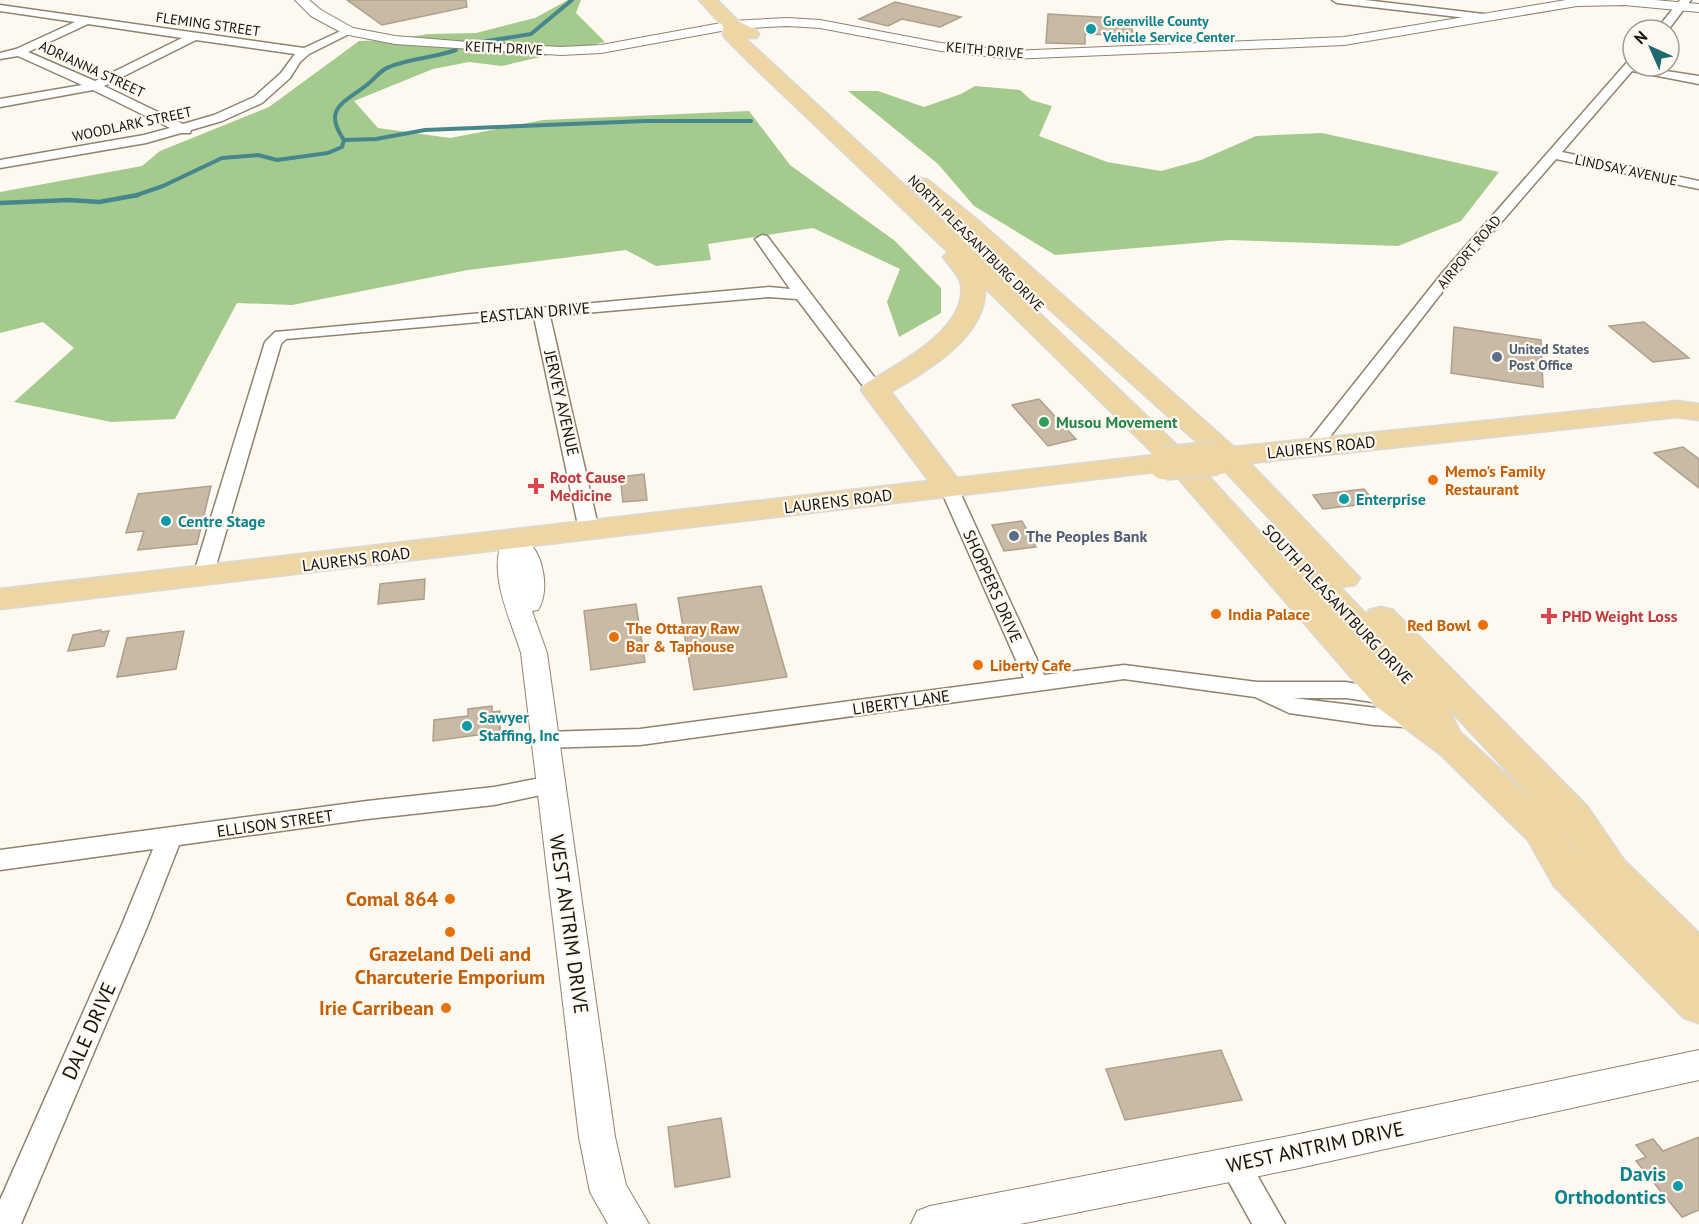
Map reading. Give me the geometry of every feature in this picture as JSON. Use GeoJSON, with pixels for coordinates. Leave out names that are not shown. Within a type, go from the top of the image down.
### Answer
{"type":"FeatureCollection","features":[{"type":"Feature","properties":{"kind":"main road","name":"NORTH PLEASANTBURG DRIVE"},"geometry":{"type":"LineString","coordinates":[[707,0],[732,25],[732,35],[864,148],[1213,465]]}},
{"type":"Feature","properties":{"kind":"main road","name":"NORTH PLEASANTBURG DRIVE"},"geometry":{"type":"LineString","coordinates":[[894,176],[930,221],[1213,465]]}},
{"type":"Feature","properties":{"kind":"main road"},"geometry":{"type":"LineString","coordinates":[[930,221],[973,284],[972,305],[965,321],[952,336],[929,355],[875,390],[949,488]]}},
{"type":"Feature","properties":{"kind":"main road","name":"LAURENS ROAD"},"geometry":{"type":"LineString","coordinates":[[0,599],[1166,463],[1213,465],[1312,448],[1692,407]]}},
{"type":"Feature","properties":{"kind":"main road"},"geometry":{"type":"LineString","coordinates":[[1213,465],[1573,816],[1610,871],[1699,960]]}},
{"type":"Feature","properties":{"kind":"main road","name":"SOUTH PLEASANTBURG DRIVE"},"geometry":{"type":"LineString","coordinates":[[1213,465],[1409,703]]}},
{"type":"Feature","properties":{"kind":"main road"},"geometry":{"type":"LineString","coordinates":[[1409,703],[1542,830],[1610,871]]}},
{"type":"Feature","properties":{"kind":"main road"},"geometry":{"type":"LineString","coordinates":[[1542,830],[1568,875],[1699,1005]]}},
{"type":"Feature","properties":{"kind":"street"},"geometry":{"type":"LineString","coordinates":[[4,20],[44,0]]}},
{"type":"Feature","properties":{"kind":"street","name":"KEITH DRIVE"},"geometry":{"type":"LineString","coordinates":[[301,0],[316,13],[349,31],[395,40],[561,51],[624,46],[758,22],[820,24],[941,47],[1013,54],[1344,41],[1577,2],[1683,3],[1699,8]]}},
{"type":"Feature","properties":{"kind":"street"},"geometry":{"type":"LineString","coordinates":[[1337,0],[1484,17]]}},
{"type":"Feature","properties":{"kind":"street"},"geometry":{"type":"LineString","coordinates":[[1671,18],[1683,3]]}},
{"type":"Feature","properties":{"kind":"street","name":"FLEMING STREET"},"geometry":{"type":"LineString","coordinates":[[0,8],[305,52]]}},
{"type":"Feature","properties":{"kind":"street"},"geometry":{"type":"LineString","coordinates":[[0,56],[18,52],[88,20]]}},
{"type":"Feature","properties":{"kind":"street","name":"WOODLARK STREET"},"geometry":{"type":"LineString","coordinates":[[0,164],[146,139],[184,130],[218,118],[258,100],[286,75],[295,60],[305,52],[349,31]]}},
{"type":"Feature","properties":{"kind":"street"},"geometry":{"type":"LineString","coordinates":[[0,103],[95,86],[192,37]]}},
{"type":"Feature","properties":{"kind":"street","name":"ADRIANNA STREET"},"geometry":{"type":"LineString","coordinates":[[18,52],[95,86],[184,130]]}},
{"type":"Feature","properties":{"kind":"street","name":"AIRPORT ROAD"},"geometry":{"type":"LineString","coordinates":[[1312,448],[1448,275],[1621,75]]}},
{"type":"Feature","properties":{"kind":"street"},"geometry":{"type":"LineString","coordinates":[[1681,76],[1699,80]]}},
{"type":"Feature","properties":{"kind":"street","name":"LINDSAY AVENUE"},"geometry":{"type":"LineString","coordinates":[[1552,154],[1699,185]]}},
{"type":"Feature","properties":{"kind":"street"},"geometry":{"type":"LineString","coordinates":[[762,239],[875,390]]}},
{"type":"Feature","properties":{"kind":"street","name":"EASTLAN DRIVE"},"geometry":{"type":"LineString","coordinates":[[203,576],[276,338],[287,333],[769,292],[802,295]]}},
{"type":"Feature","properties":{"kind":"street","name":"JERVEY AVENUE"},"geometry":{"type":"LineString","coordinates":[[541,312],[589,530]]}},
{"type":"Feature","properties":{"kind":"street","name":"SHOPPERS DRIVE"},"geometry":{"type":"LineString","coordinates":[[949,488],[1037,683]]}},
{"type":"Feature","properties":{"kind":"street","name":"WEST ANTRIM DRIVE"},"geometry":{"type":"LineString","coordinates":[[514,540],[509,559],[515,603],[523,618],[534,653],[597,1137],[609,1192],[630,1224]]}},
{"type":"Feature","properties":{"kind":"street","name":"LIBERTY LANE"},"geometry":{"type":"LineString","coordinates":[[544,740],[640,737],[1124,672],[1257,690],[1346,690],[1409,703]]}},
{"type":"Feature","properties":{"kind":"street","name":"LIBERTY LANE"},"geometry":{"type":"LineString","coordinates":[[1257,690],[1289,705],[1374,717],[1409,703]]}},
{"type":"Feature","properties":{"kind":"street","name":"ELLISON STREET"},"geometry":{"type":"LineString","coordinates":[[0,860],[494,796],[551,785]]}},
{"type":"Feature","properties":{"kind":"street","name":"DALE DRIVE"},"geometry":{"type":"LineString","coordinates":[[5,1224],[134,927],[170,837]]}},
{"type":"Feature","properties":{"kind":"street","name":"WEST ANTRIM DRIVE"},"geometry":{"type":"LineString","coordinates":[[930,1224],[1234,1164],[1699,1065]]}},
{"type":"Feature","properties":{"kind":"street"},"geometry":{"type":"LineString","coordinates":[[1234,1164],[1269,1224]]}},
{"type":"Feature","properties":{"kind":"green space"},"geometry":{"type":"Polygon","coordinates":[[[568,0],[581,0],[576,13],[605,42],[502,66],[469,62],[433,69],[354,101],[378,128],[450,138],[543,120],[749,111],[790,165],[895,241],[941,288],[941,313],[899,337],[887,302],[900,269],[813,228],[708,244],[711,260],[656,266],[626,250],[468,270],[292,305],[237,303],[175,419],[111,422],[14,402],[74,348],[43,322],[0,333],[0,192],[142,166],[160,151],[269,107],[359,41],[390,40],[428,34],[476,33],[535,18],[568,0]]]}},
{"type":"Feature","properties":{"kind":"green space"},"geometry":{"type":"Polygon","coordinates":[[[975,86],[1020,90],[1031,100],[1052,106],[1039,136],[1107,162],[1161,171],[1201,160],[1256,136],[1322,133],[1499,172],[1461,221],[1398,246],[1230,240],[1055,255],[974,206],[938,164],[848,91],[878,91],[924,107],[961,94],[975,86]]]}},
{"type":"Feature","properties":{"kind":"building"},"geometry":{"type":"Polygon","coordinates":[[[347,0],[466,0],[467,7],[382,25],[347,0]]]}},
{"type":"Feature","properties":{"kind":"building"},"geometry":{"type":"Polygon","coordinates":[[[895,2],[961,17],[940,27],[902,19],[888,26],[859,19],[895,2]]]}},
{"type":"Feature","properties":{"kind":"building","name":"Greenville County Vehicle Service Center"},"geometry":{"type":"Polygon","coordinates":[[[1048,14],[1131,19],[1133,36],[1085,34],[1085,44],[1046,43],[1048,14]]]}},
{"type":"Feature","properties":{"kind":"building"},"geometry":{"type":"Polygon","coordinates":[[[1644,322],[1689,358],[1653,362],[1609,326],[1644,322]]]}},
{"type":"Feature","properties":{"kind":"building","name":"United States Post Office"},"geometry":{"type":"Polygon","coordinates":[[[1454,327],[1541,340],[1543,387],[1451,373],[1454,327]]]}},
{"type":"Feature","properties":{"kind":"building","name":"Musou Movement"},"geometry":{"type":"Polygon","coordinates":[[[1039,399],[1076,439],[1048,446],[1012,405],[1039,399]]]}},
{"type":"Feature","properties":{"kind":"building"},"geometry":{"type":"Polygon","coordinates":[[[1683,447],[1699,459],[1699,488],[1654,453],[1683,447]]]}},
{"type":"Feature","properties":{"kind":"building"},"geometry":{"type":"Polygon","coordinates":[[[644,474],[647,500],[623,502],[620,477],[644,474]]]}},
{"type":"Feature","properties":{"kind":"building","name":"Centre Stage"},"geometry":{"type":"Polygon","coordinates":[[[211,486],[197,544],[138,550],[144,531],[126,533],[138,494],[211,486]]]}},
{"type":"Feature","properties":{"kind":"building","name":"Enterprise"},"geometry":{"type":"Polygon","coordinates":[[[1364,489],[1375,503],[1323,509],[1313,495],[1364,489]]]}},
{"type":"Feature","properties":{"kind":"building","name":"The Peoples Bank"},"geometry":{"type":"Polygon","coordinates":[[[1022,521],[1036,547],[1004,551],[992,525],[1022,521]]]}},
{"type":"Feature","properties":{"kind":"building"},"geometry":{"type":"Polygon","coordinates":[[[425,579],[424,599],[378,604],[380,584],[425,579]]]}},
{"type":"Feature","properties":{"kind":"building"},"geometry":{"type":"Polygon","coordinates":[[[761,586],[787,677],[694,690],[678,598],[761,586]]]}},
{"type":"Feature","properties":{"kind":"building","name":"The Ottaray Raw Bar & Taphouse"},"geometry":{"type":"Polygon","coordinates":[[[636,604],[645,662],[591,670],[584,611],[636,604]]]}},
{"type":"Feature","properties":{"kind":"building"},"geometry":{"type":"Polygon","coordinates":[[[101,630],[101,632],[109,631],[104,646],[68,651],[73,635],[101,630]]]}},
{"type":"Feature","properties":{"kind":"building"},"geometry":{"type":"Polygon","coordinates":[[[184,631],[176,669],[117,677],[127,638],[184,631]]]}},
{"type":"Feature","properties":{"kind":"building","name":"Sawyer Staffing, Inc"},"geometry":{"type":"Polygon","coordinates":[[[492,706],[492,712],[500,711],[500,732],[433,741],[434,720],[468,716],[468,709],[492,706]]]}},
{"type":"Feature","properties":{"kind":"building"},"geometry":{"type":"Polygon","coordinates":[[[1221,1050],[1242,1100],[1125,1120],[1106,1069],[1221,1050]]]}},
{"type":"Feature","properties":{"kind":"building"},"geometry":{"type":"Polygon","coordinates":[[[721,1118],[730,1177],[675,1187],[668,1127],[721,1118]]]}},
{"type":"Feature","properties":{"kind":"building","name":"Davis Orthodontics"},"geometry":{"type":"Polygon","coordinates":[[[1699,1137],[1699,1210],[1682,1217],[1636,1161],[1646,1157],[1636,1145],[1653,1139],[1663,1151],[1699,1137]]]}},
{"type":"Feature","properties":{"kind":"waterway"},"geometry":{"type":"LineString","coordinates":[[475,43],[531,34],[572,0]]}},
{"type":"Feature","properties":{"kind":"waterway"},"geometry":{"type":"LineString","coordinates":[[344,140],[335,120],[339,107],[383,70],[405,62],[456,50]]}},
{"type":"Feature","properties":{"kind":"waterway"},"geometry":{"type":"LineString","coordinates":[[344,140],[376,139],[425,130],[646,121],[751,121]]}},
{"type":"Feature","properties":{"kind":"waterway"},"geometry":{"type":"LineString","coordinates":[[136,195],[163,186],[222,158],[258,155],[277,160],[328,153],[342,147],[344,140]]}},
{"type":"Feature","properties":{"kind":"waterway"},"geometry":{"type":"LineString","coordinates":[[0,203],[69,200],[99,202],[136,195]]}},
{"type":"Feature","properties":{"kind":"place","name":"Greenville County Vehicle Service Center"},"geometry":{"type":"Point","coordinates":[1091,29]}},
{"type":"Feature","properties":{"kind":"place","name":"United States Post Office"},"geometry":{"type":"Point","coordinates":[1497,357]}},
{"type":"Feature","properties":{"kind":"place","name":"Musou Movement"},"geometry":{"type":"Point","coordinates":[1044,422]}},
{"type":"Feature","properties":{"kind":"place","name":"Memo's Family Restaurant"},"geometry":{"type":"Point","coordinates":[1433,480]}},
{"type":"Feature","properties":{"kind":"place","name":"Root Cause Medicine"},"geometry":{"type":"Point","coordinates":[536,486]}},
{"type":"Feature","properties":{"kind":"place","name":"Enterprise"},"geometry":{"type":"Point","coordinates":[1344,499]}},
{"type":"Feature","properties":{"kind":"place","name":"Centre Stage"},"geometry":{"type":"Point","coordinates":[166,521]}},
{"type":"Feature","properties":{"kind":"place","name":"The Peoples Bank"},"geometry":{"type":"Point","coordinates":[1014,536]}},
{"type":"Feature","properties":{"kind":"place","name":"India Palace"},"geometry":{"type":"Point","coordinates":[1216,614]}},
{"type":"Feature","properties":{"kind":"place","name":"PHD Weight Loss"},"geometry":{"type":"Point","coordinates":[1549,616]}},
{"type":"Feature","properties":{"kind":"place","name":"Red Bowl"},"geometry":{"type":"Point","coordinates":[1483,625]}},
{"type":"Feature","properties":{"kind":"place","name":"The Ottaray Raw Bar & Taphouse"},"geometry":{"type":"Point","coordinates":[614,637]}},
{"type":"Feature","properties":{"kind":"place","name":"Liberty Cafe"},"geometry":{"type":"Point","coordinates":[978,665]}},
{"type":"Feature","properties":{"kind":"place","name":"Sawyer Staffing, Inc"},"geometry":{"type":"Point","coordinates":[467,726]}},
{"type":"Feature","properties":{"kind":"place","name":"Comal 864"},"geometry":{"type":"Point","coordinates":[450,899]}},
{"type":"Feature","properties":{"kind":"place","name":"Grazeland Deli and Charcuterie Emporium"},"geometry":{"type":"Point","coordinates":[450,932]}},
{"type":"Feature","properties":{"kind":"place","name":"Irie Carribean"},"geometry":{"type":"Point","coordinates":[446,1008]}},
{"type":"Feature","properties":{"kind":"place","name":"Davis Orthodontics"},"geometry":{"type":"Point","coordinates":[1678,1186]}}]}
